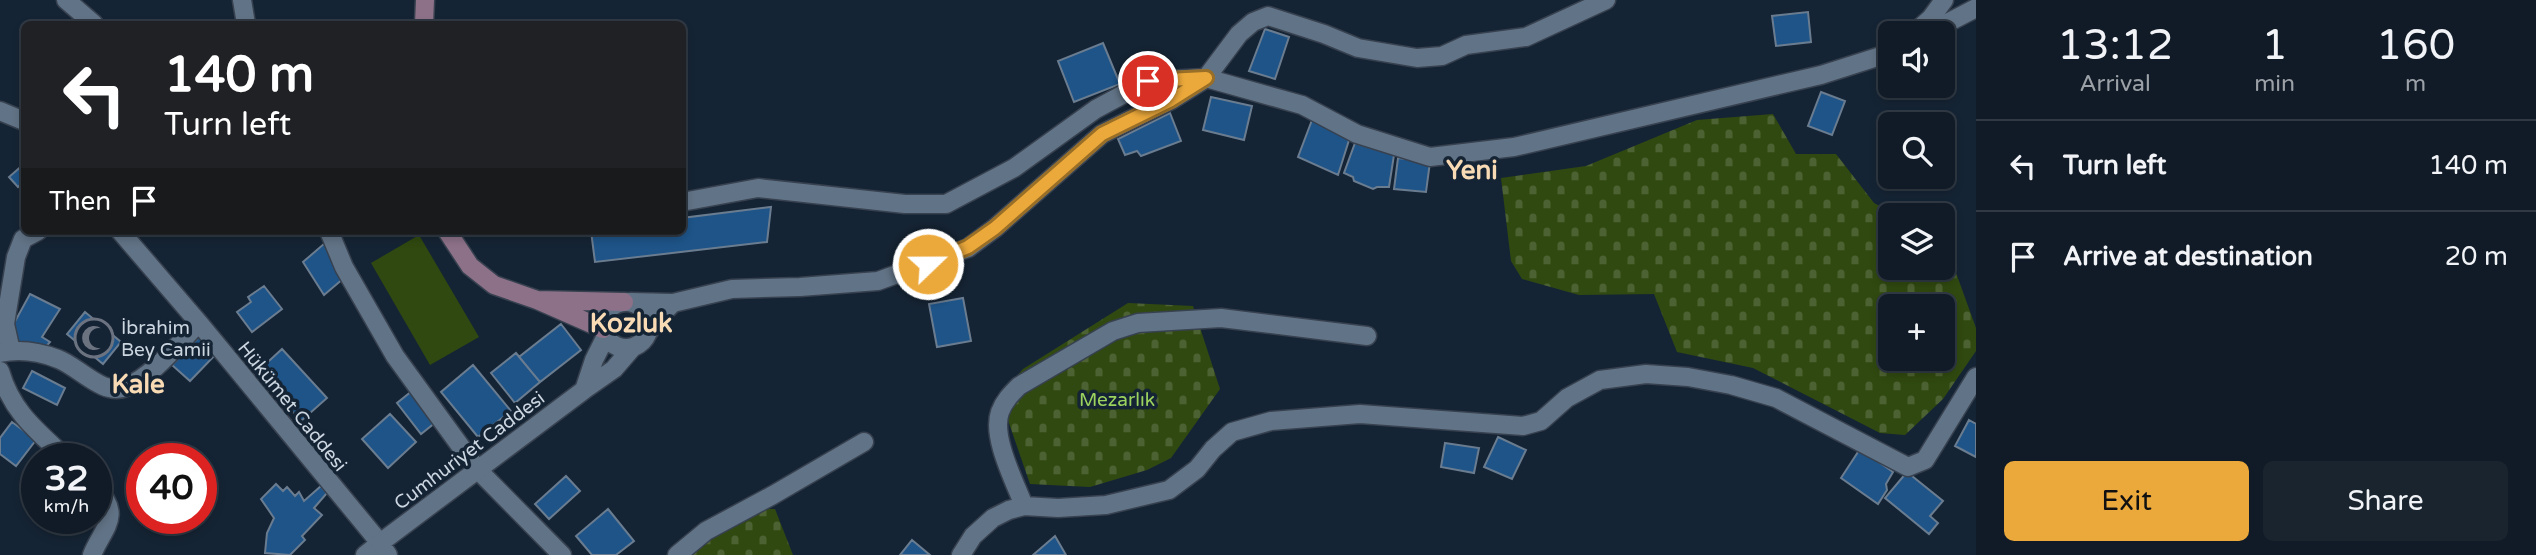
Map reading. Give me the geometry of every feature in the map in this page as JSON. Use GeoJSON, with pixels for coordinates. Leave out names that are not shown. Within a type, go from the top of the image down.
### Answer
{"type":"FeatureCollection","features":[{"type":"Feature","properties":{"kind":"main road"},"geometry":{"type":"LineString","coordinates":[[424,21],[425,0]]}},
{"type":"Feature","properties":{"kind":"main road"},"geometry":{"type":"LineString","coordinates":[[450,235],[470,266],[494,285],[537,300],[605,332]]}},
{"type":"Feature","properties":{"kind":"main road"},"geometry":{"type":"LineString","coordinates":[[537,300],[627,302]]}},
{"type":"Feature","properties":{"kind":"street"},"geometry":{"type":"LineString","coordinates":[[66,0],[90,21]]}},
{"type":"Feature","properties":{"kind":"street"},"geometry":{"type":"LineString","coordinates":[[242,0],[246,21]]}},
{"type":"Feature","properties":{"kind":"street"},"geometry":{"type":"LineString","coordinates":[[583,390],[605,332],[606,314],[610,308],[627,302],[674,303],[732,289],[877,281],[968,247],[995,228],[1102,134],[1171,100],[1206,78],[1239,34],[1253,22],[1268,16],[1358,48],[1417,58],[1442,56],[1466,45],[1526,37],[1606,0]]}},
{"type":"Feature","properties":{"kind":"street"},"geometry":{"type":"LineString","coordinates":[[1928,21],[1944,0]]}},
{"type":"Feature","properties":{"kind":"street"},"geometry":{"type":"LineString","coordinates":[[1951,21],[1976,8]]}},
{"type":"Feature","properties":{"kind":"street"},"geometry":{"type":"LineString","coordinates":[[686,201],[758,188],[905,204],[946,204],[1014,168],[1096,109],[1148,81],[1206,78],[1301,104],[1357,134],[1430,157],[1514,147],[1784,84],[1878,57]]}},
{"type":"Feature","properties":{"kind":"street"},"geometry":{"type":"LineString","coordinates":[[0,111],[21,120]]}},
{"type":"Feature","properties":{"kind":"street"},"geometry":{"type":"LineString","coordinates":[[30,235],[23,239],[16,257],[5,324],[6,352],[28,351],[60,359],[104,386],[123,388],[149,373],[199,323]]}},
{"type":"Feature","properties":{"kind":"street","name":"Hükümet Caddesi"},"geometry":{"type":"LineString","coordinates":[[123,235],[384,549]]}},
{"type":"Feature","properties":{"kind":"street"},"geometry":{"type":"LineString","coordinates":[[331,235],[344,267],[395,356],[477,469],[562,555]]}},
{"type":"Feature","properties":{"kind":"street"},"geometry":{"type":"LineString","coordinates":[[627,302],[638,304],[648,316],[649,331]]}},
{"type":"Feature","properties":{"kind":"street"},"geometry":{"type":"LineString","coordinates":[[605,332],[617,346],[633,347],[640,344],[656,320],[674,303]]}},
{"type":"Feature","properties":{"kind":"street"},"geometry":{"type":"LineString","coordinates":[[1024,506],[1001,447],[998,422],[1007,398],[1019,386],[1113,331],[1138,323],[1221,318],[1367,336]]}},
{"type":"Feature","properties":{"kind":"street","name":"Cumhuriyet Caddesi"},"geometry":{"type":"LineString","coordinates":[[365,555],[384,549],[477,469],[614,369],[633,347]]}},
{"type":"Feature","properties":{"kind":"street"},"geometry":{"type":"LineString","coordinates":[[0,371],[6,392],[20,415],[49,443]]}},
{"type":"Feature","properties":{"kind":"street"},"geometry":{"type":"LineString","coordinates":[[961,555],[973,536],[993,518],[1024,506],[1058,508],[1106,505],[1169,490],[1197,469],[1213,449],[1232,432],[1271,421],[1360,414],[1523,426],[1541,421],[1567,398],[1588,385],[1612,377],[1688,377],[1754,391],[1794,406],[1908,467],[1925,460],[1976,377]]}},
{"type":"Feature","properties":{"kind":"street"},"geometry":{"type":"LineString","coordinates":[[677,555],[706,531],[864,442]]}},
{"type":"Feature","properties":{"kind":"street"},"geometry":{"type":"LineString","coordinates":[[92,555],[105,534]]}},
{"type":"Feature","properties":{"kind":"green space"},"geometry":{"type":"Polygon","coordinates":[[[1773,114],[1796,154],[1836,154],[1878,205],[1878,280],[1955,280],[1955,270],[1976,328],[1976,351],[1943,399],[1905,435],[1880,433],[1753,368],[1677,352],[1654,294],[1579,295],[1522,279],[1511,261],[1501,178],[1586,166],[1697,120],[1773,114]]]}},
{"type":"Feature","properties":{"kind":"green space"},"geometry":{"type":"Polygon","coordinates":[[[419,235],[479,337],[430,365],[371,263],[419,235]]]}},
{"type":"Feature","properties":{"kind":"green space","name":"Mezarlık"},"geometry":{"type":"Polygon","coordinates":[[[1128,303],[1193,306],[1220,389],[1171,458],[1147,470],[1090,487],[1030,484],[1002,403],[1009,385],[1023,369],[1128,303]]]}},
{"type":"Feature","properties":{"kind":"green space"},"geometry":{"type":"Polygon","coordinates":[[[756,509],[775,509],[793,555],[684,555],[756,509]]]}},
{"type":"Feature","properties":{"kind":"building"},"geometry":{"type":"Polygon","coordinates":[[[1808,12],[1811,42],[1776,46],[1772,16],[1808,12]]]}},
{"type":"Feature","properties":{"kind":"building"},"geometry":{"type":"Polygon","coordinates":[[[1265,29],[1289,37],[1275,79],[1249,71],[1265,29]]]}},
{"type":"Feature","properties":{"kind":"building"},"geometry":{"type":"Polygon","coordinates":[[[1103,43],[1120,84],[1074,102],[1058,61],[1103,43]]]}},
{"type":"Feature","properties":{"kind":"building"},"geometry":{"type":"Polygon","coordinates":[[[1821,92],[1845,101],[1832,135],[1808,126],[1821,92]]]}},
{"type":"Feature","properties":{"kind":"building"},"geometry":{"type":"Polygon","coordinates":[[[1211,97],[1252,106],[1244,140],[1203,130],[1211,97]]]}},
{"type":"Feature","properties":{"kind":"building"},"geometry":{"type":"Polygon","coordinates":[[[1170,113],[1181,141],[1141,156],[1137,151],[1125,155],[1118,139],[1170,113]]]}},
{"type":"Feature","properties":{"kind":"building"},"geometry":{"type":"Polygon","coordinates":[[[1312,120],[1350,137],[1338,175],[1298,157],[1312,120]]]}},
{"type":"Feature","properties":{"kind":"building"},"geometry":{"type":"Polygon","coordinates":[[[1355,143],[1394,155],[1389,187],[1373,189],[1354,181],[1353,177],[1344,173],[1355,143]]]}},
{"type":"Feature","properties":{"kind":"building"},"geometry":{"type":"Polygon","coordinates":[[[1398,158],[1430,162],[1426,192],[1394,189],[1398,158]]]}},
{"type":"Feature","properties":{"kind":"building"},"geometry":{"type":"Polygon","coordinates":[[[21,167],[21,184],[18,187],[9,177],[21,167]]]}},
{"type":"Feature","properties":{"kind":"building"},"geometry":{"type":"Polygon","coordinates":[[[771,207],[767,242],[595,262],[592,235],[686,235],[686,218],[771,207]]]}},
{"type":"Feature","properties":{"kind":"building"},"geometry":{"type":"Polygon","coordinates":[[[325,243],[344,278],[324,295],[303,262],[325,243]]]}},
{"type":"Feature","properties":{"kind":"building"},"geometry":{"type":"Polygon","coordinates":[[[264,286],[282,309],[252,332],[237,312],[251,302],[248,297],[264,286]]]}},
{"type":"Feature","properties":{"kind":"building"},"geometry":{"type":"Polygon","coordinates":[[[30,294],[60,309],[42,337],[50,342],[40,354],[7,336],[30,294]]]}},
{"type":"Feature","properties":{"kind":"building"},"geometry":{"type":"Polygon","coordinates":[[[963,298],[971,341],[937,347],[929,304],[963,298]]]}},
{"type":"Feature","properties":{"kind":"building","name":"İbrahim Bey Camii"},"geometry":{"type":"Polygon","coordinates":[[[85,312],[121,342],[103,364],[67,334],[85,312]]]}},
{"type":"Feature","properties":{"kind":"building"},"geometry":{"type":"Polygon","coordinates":[[[561,324],[581,350],[540,382],[519,357],[561,324]]]}},
{"type":"Feature","properties":{"kind":"building"},"geometry":{"type":"Polygon","coordinates":[[[200,336],[217,353],[190,381],[172,365],[200,336]]]}},
{"type":"Feature","properties":{"kind":"building"},"geometry":{"type":"Polygon","coordinates":[[[282,349],[327,398],[301,421],[257,372],[282,349]]]}},
{"type":"Feature","properties":{"kind":"building"},"geometry":{"type":"Polygon","coordinates":[[[516,353],[540,382],[515,403],[491,373],[516,353]]]}},
{"type":"Feature","properties":{"kind":"building"},"geometry":{"type":"Polygon","coordinates":[[[473,365],[511,411],[478,437],[441,392],[473,365]]]}},
{"type":"Feature","properties":{"kind":"building"},"geometry":{"type":"Polygon","coordinates":[[[32,371],[65,388],[57,405],[23,388],[32,371]]]}},
{"type":"Feature","properties":{"kind":"building"},"geometry":{"type":"Polygon","coordinates":[[[412,391],[436,422],[421,434],[397,403],[412,391]]]}},
{"type":"Feature","properties":{"kind":"building"},"geometry":{"type":"Polygon","coordinates":[[[390,414],[416,442],[388,468],[362,439],[390,414]]]}},
{"type":"Feature","properties":{"kind":"building"},"geometry":{"type":"Polygon","coordinates":[[[1969,420],[1976,424],[1976,457],[1955,446],[1969,420]]]}},
{"type":"Feature","properties":{"kind":"building"},"geometry":{"type":"Polygon","coordinates":[[[12,422],[36,440],[34,443],[21,443],[21,460],[16,466],[0,454],[0,438],[12,422]]]}},
{"type":"Feature","properties":{"kind":"building"},"geometry":{"type":"Polygon","coordinates":[[[1498,437],[1526,450],[1512,479],[1484,467],[1498,437]]]}},
{"type":"Feature","properties":{"kind":"building"},"geometry":{"type":"Polygon","coordinates":[[[1445,443],[1479,448],[1474,473],[1441,467],[1445,443]]]}},
{"type":"Feature","properties":{"kind":"building"},"geometry":{"type":"Polygon","coordinates":[[[1860,449],[1893,472],[1886,484],[1887,490],[1878,504],[1841,478],[1860,449]]]}},
{"type":"Feature","properties":{"kind":"building"},"geometry":{"type":"Polygon","coordinates":[[[1907,472],[1943,501],[1930,516],[1938,523],[1929,534],[1885,498],[1907,472]]]}},
{"type":"Feature","properties":{"kind":"building"},"geometry":{"type":"Polygon","coordinates":[[[566,476],[580,491],[549,519],[535,504],[566,476]]]}},
{"type":"Feature","properties":{"kind":"building"},"geometry":{"type":"Polygon","coordinates":[[[276,484],[283,491],[287,487],[295,496],[299,492],[304,501],[321,486],[327,493],[314,508],[322,515],[302,536],[305,540],[290,555],[265,553],[267,533],[274,518],[261,499],[276,484]]]}},
{"type":"Feature","properties":{"kind":"building"},"geometry":{"type":"Polygon","coordinates":[[[608,509],[634,541],[616,555],[592,555],[576,536],[608,509]]]}},
{"type":"Feature","properties":{"kind":"building"},"geometry":{"type":"Polygon","coordinates":[[[1055,536],[1066,555],[1033,555],[1055,536]]]}},
{"type":"Feature","properties":{"kind":"building"},"geometry":{"type":"Polygon","coordinates":[[[912,540],[930,555],[900,555],[912,540]]]}},
{"type":"Feature","properties":{"kind":"place","name":"İbrahim Bey Camii"},"geometry":{"type":"Point","coordinates":[94,338]}},
{"type":"Feature","properties":{"kind":"district","name":"Yeni"},"geometry":{"type":"Point","coordinates":[1472,170]}},
{"type":"Feature","properties":{"kind":"district","name":"Kozluk"},"geometry":{"type":"Point","coordinates":[631,323]}},
{"type":"Feature","properties":{"kind":"district","name":"Kale"},"geometry":{"type":"Point","coordinates":[138,384]}},
{"type":"Feature","properties":{"kind":"route"},"geometry":{"type":"LineString","coordinates":[[928,264],[968,247],[995,228],[1102,134],[1171,100],[1206,78],[1148,81]]}}]}
